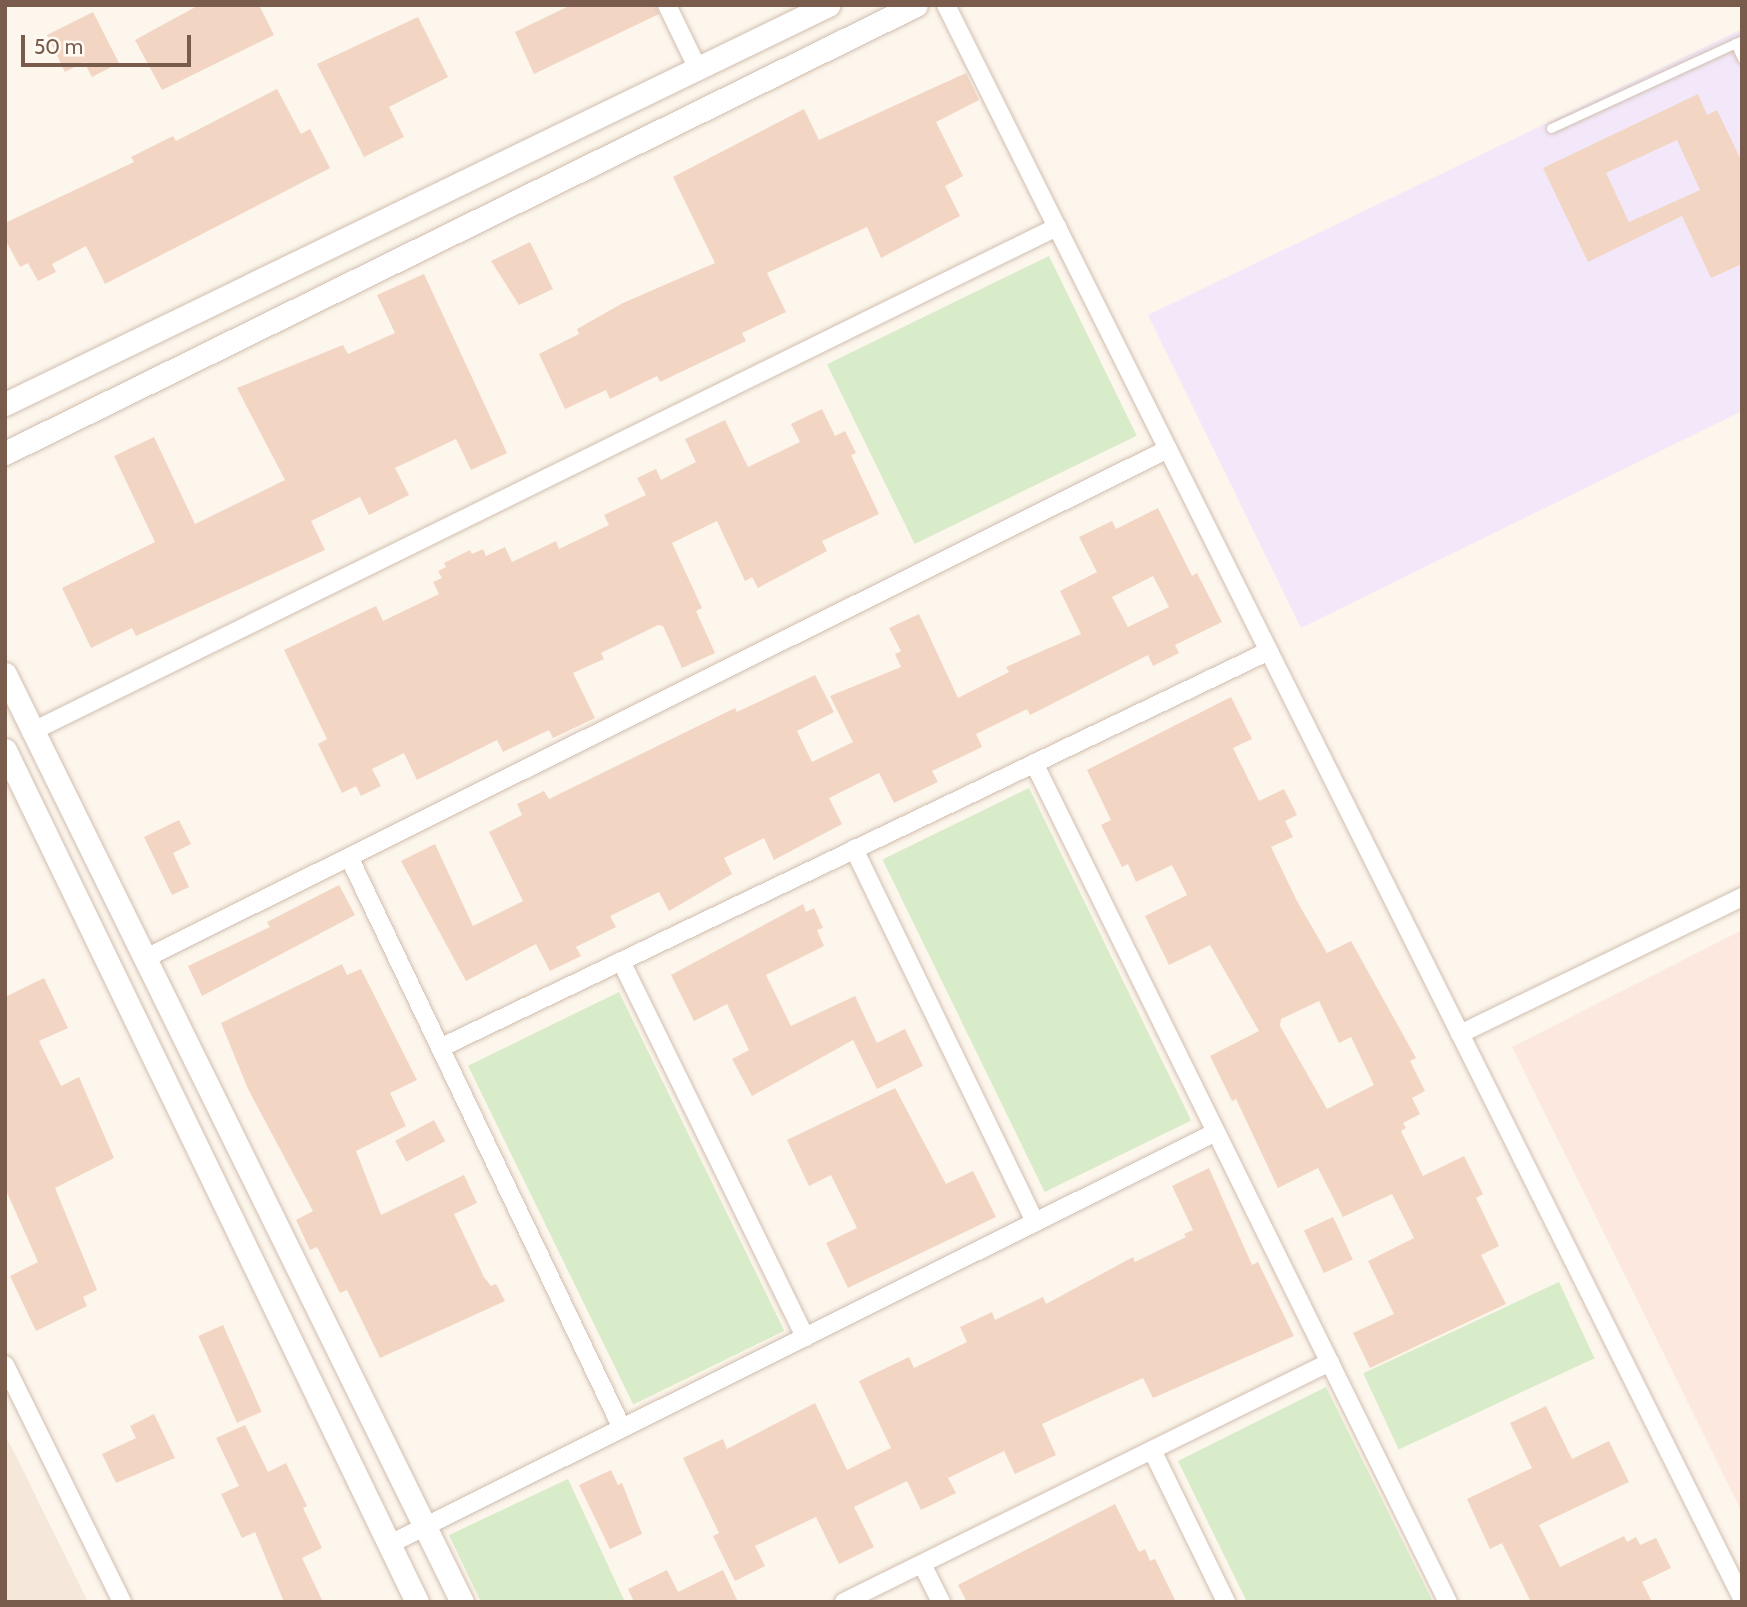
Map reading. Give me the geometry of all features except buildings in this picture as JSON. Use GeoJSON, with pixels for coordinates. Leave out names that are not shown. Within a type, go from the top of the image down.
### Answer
{"type":"FeatureCollection","features":[{"type":"Feature","properties":{"kind":"street"},"geometry":{"type":"LineString","coordinates":[[667,5],[698,69]]}},
{"type":"Feature","properties":{"kind":"street"},"geometry":{"type":"LineString","coordinates":[[5,404],[828,5]]}},
{"type":"Feature","properties":{"kind":"street"},"geometry":{"type":"LineString","coordinates":[[5,453],[916,5]]}},
{"type":"Feature","properties":{"kind":"street"},"geometry":{"type":"LineString","coordinates":[[946,5],[1742,1598]]}},
{"type":"Feature","properties":{"kind":"street"},"geometry":{"type":"LineString","coordinates":[[32,732],[1057,227]]}},
{"type":"Feature","properties":{"kind":"street"},"geometry":{"type":"LineString","coordinates":[[145,959],[1168,449]]}},
{"type":"Feature","properties":{"kind":"street"},"geometry":{"type":"LineString","coordinates":[[440,1048],[1269,651]]}},
{"type":"Feature","properties":{"kind":"street"},"geometry":{"type":"LineString","coordinates":[[5,674],[462,1602]]}},
{"type":"Feature","properties":{"kind":"street"},"geometry":{"type":"LineString","coordinates":[[5,751],[416,1602]]}},
{"type":"Feature","properties":{"kind":"street"},"geometry":{"type":"LineString","coordinates":[[1034,763],[1448,1602]]}},
{"type":"Feature","properties":{"kind":"street"},"geometry":{"type":"LineString","coordinates":[[854,849],[1035,1222]]}},
{"type":"Feature","properties":{"kind":"street"},"geometry":{"type":"LineString","coordinates":[[349,857],[622,1428]]}},
{"type":"Feature","properties":{"kind":"street"},"geometry":{"type":"LineString","coordinates":[[1460,1034],[1742,898]]}},
{"type":"Feature","properties":{"kind":"street"},"geometry":{"type":"LineString","coordinates":[[621,961],[805,1337]]}},
{"type":"Feature","properties":{"kind":"street"},"geometry":{"type":"LineString","coordinates":[[388,1545],[1216,1132]]}},
{"type":"Feature","properties":{"kind":"street"},"geometry":{"type":"LineString","coordinates":[[844,1602],[1330,1362]]}},
{"type":"Feature","properties":{"kind":"street"},"geometry":{"type":"LineString","coordinates":[[5,1365],[122,1602]]}},
{"type":"Feature","properties":{"kind":"street"},"geometry":{"type":"LineString","coordinates":[[1152,1450],[1226,1602]]}},
{"type":"Feature","properties":{"kind":"street"},"geometry":{"type":"LineString","coordinates":[[922,1564],[942,1602]]}},
{"type":"Feature","properties":{"kind":"lane"},"geometry":{"type":"LineString","coordinates":[[1552,128],[1738,42],[1742,58]]}},
{"type":"Feature","properties":{"kind":"shaded area"},"geometry":{"type":"Polygon","coordinates":[[[1742,29],[1742,411],[1301,628],[1148,315],[1742,29]]]}},
{"type":"Feature","properties":{"kind":"shaded area"},"geometry":{"type":"Polygon","coordinates":[[[1742,930],[1742,1512],[1512,1047],[1742,930]]]}},
{"type":"Feature","properties":{"kind":"shaded area"},"geometry":{"type":"Polygon","coordinates":[[[5,1435],[16,1456],[88,1602],[5,1602],[5,1435]]]}},
{"type":"Feature","properties":{"kind":"green space"},"geometry":{"type":"Polygon","coordinates":[[[1049,256],[1137,436],[915,544],[827,364],[1049,256]]]}},
{"type":"Feature","properties":{"kind":"green space"},"geometry":{"type":"Polygon","coordinates":[[[1029,788],[1191,1121],[1045,1192],[882,859],[1029,788]]]}},
{"type":"Feature","properties":{"kind":"green space"},"geometry":{"type":"Polygon","coordinates":[[[619,992],[784,1331],[633,1404],[468,1066],[619,992]]]}},
{"type":"Feature","properties":{"kind":"green space"},"geometry":{"type":"Polygon","coordinates":[[[1559,1282],[1594,1358],[1399,1449],[1363,1373],[1559,1282]]]}},
{"type":"Feature","properties":{"kind":"green space"},"geometry":{"type":"Polygon","coordinates":[[[1326,1387],[1433,1602],[1247,1602],[1178,1461],[1326,1387]]]}},
{"type":"Feature","properties":{"kind":"green space"},"geometry":{"type":"Polygon","coordinates":[[[568,1479],[625,1602],[481,1602],[449,1535],[568,1479]]]}}]}
